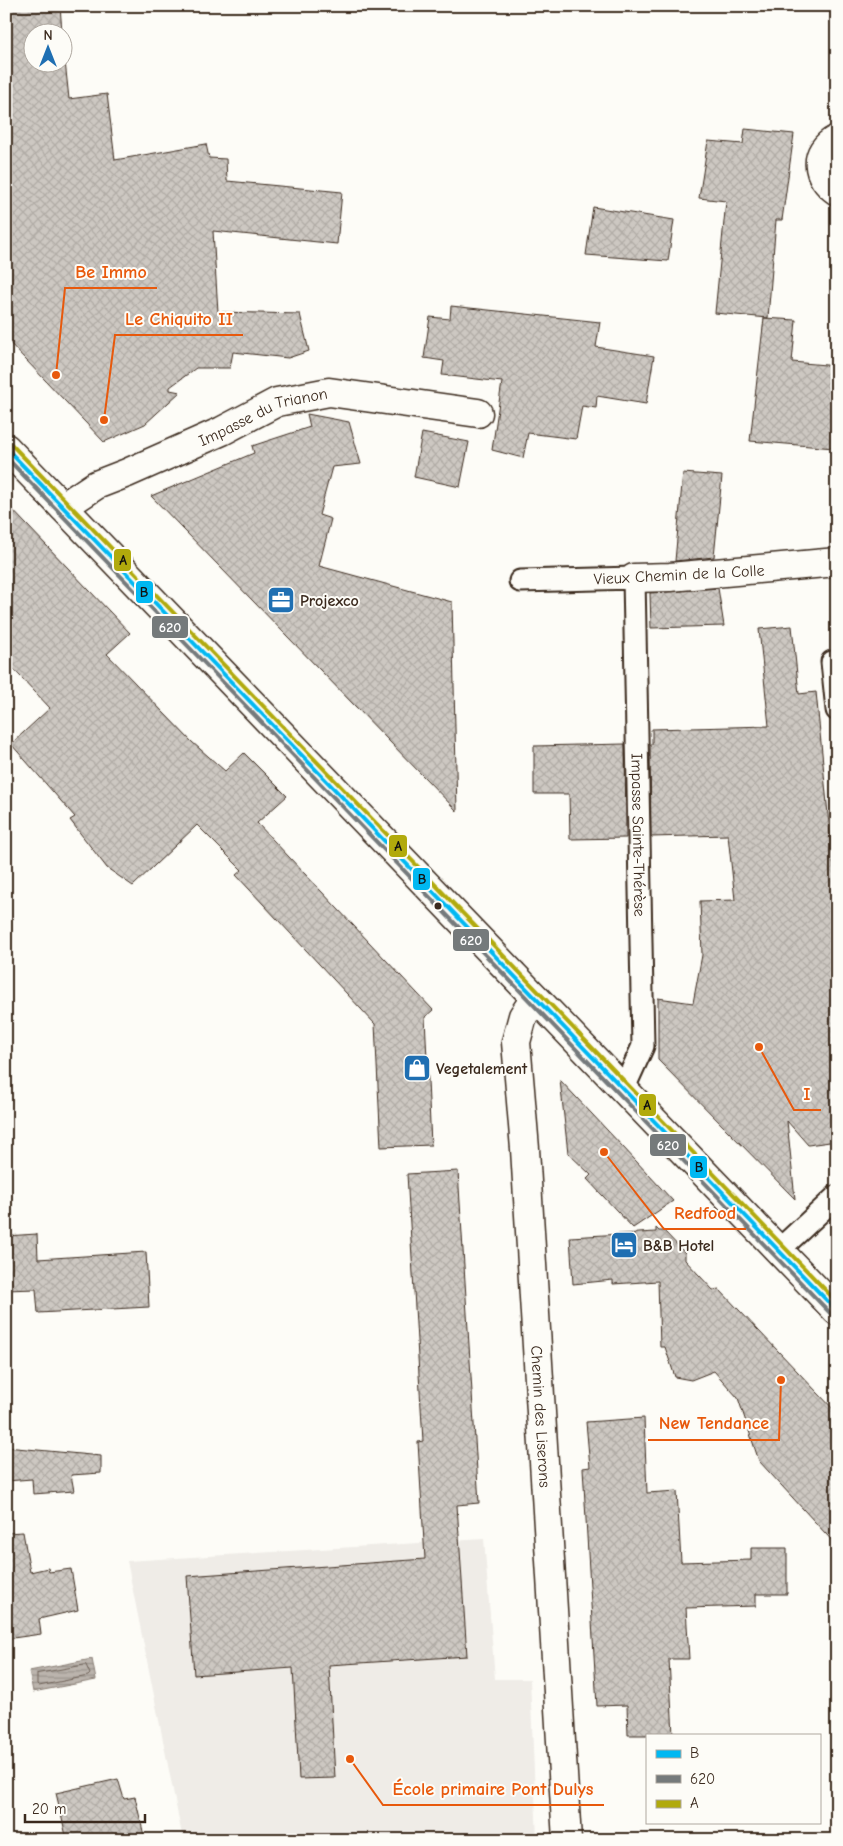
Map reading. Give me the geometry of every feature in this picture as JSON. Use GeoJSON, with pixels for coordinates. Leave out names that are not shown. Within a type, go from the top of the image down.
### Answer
{"type":"FeatureCollection","features":[{"type":"Feature","properties":{"kind":"street"},"geometry":{"type":"LineString","coordinates":[[837,139],[824,148],[820,165],[822,177],[837,192]]}},
{"type":"Feature","properties":{"kind":"street","name":"Impasse du Trianon"},"geometry":{"type":"LineString","coordinates":[[63,507],[96,484],[222,431],[277,402],[329,392],[478,413]]}},
{"type":"Feature","properties":{"kind":"street"},"geometry":{"type":"LineString","coordinates":[[6,448],[389,843],[535,998],[624,1088],[837,1311]]}},
{"type":"Feature","properties":{"kind":"street","name":"Vieux Chemin de la Colle"},"geometry":{"type":"LineString","coordinates":[[634,578],[670,577],[837,562]]}},
{"type":"Feature","properties":{"kind":"street","name":"Chemin des Liserons"},"geometry":{"type":"LineString","coordinates":[[535,998],[523,1016],[516,1042],[567,1840]]}},
{"type":"Feature","properties":{"kind":"lane","name":"Vieux Chemin de la Colle"},"geometry":{"type":"LineString","coordinates":[[520,581],[634,578]]}},
{"type":"Feature","properties":{"kind":"lane","name":"Impasse Sainte-Thérèse"},"geometry":{"type":"LineString","coordinates":[[624,1088],[643,1046],[634,578]]}},
{"type":"Feature","properties":{"kind":"lane"},"geometry":{"type":"LineString","coordinates":[[832,662],[837,710]]}},
{"type":"Feature","properties":{"kind":"lane"},"geometry":{"type":"LineString","coordinates":[[779,1250],[837,1196]]}},
{"type":"Feature","properties":{"kind":"shaded area"},"geometry":{"type":"Polygon","coordinates":[[[484,1539],[495,1679],[530,1679],[537,1840],[183,1840],[127,1561],[484,1539]]]}},
{"type":"Feature","properties":{"kind":"water"},"geometry":{"type":"Polygon","coordinates":[[[92,1659],[96,1680],[33,1692],[29,1671],[92,1659]]]}},
{"type":"Feature","properties":{"kind":"building"},"geometry":{"type":"Polygon","coordinates":[[[6,6],[60,6],[61,22],[22,22],[22,72],[66,72],[69,99],[107,94],[115,160],[206,144],[209,158],[226,159],[227,181],[342,192],[337,244],[213,231],[218,312],[300,314],[309,351],[288,358],[233,352],[230,368],[196,368],[170,387],[170,390],[180,392],[145,424],[104,442],[6,339],[6,6]]]}},
{"type":"Feature","properties":{"kind":"building"},"geometry":{"type":"Polygon","coordinates":[[[745,129],[794,134],[782,220],[776,220],[768,318],[715,313],[726,201],[699,198],[708,141],[743,144],[745,129]]]}},
{"type":"Feature","properties":{"kind":"building"},"geometry":{"type":"Polygon","coordinates":[[[593,207],[674,220],[668,261],[586,255],[593,207]]]}},
{"type":"Feature","properties":{"kind":"building"},"geometry":{"type":"Polygon","coordinates":[[[451,306],[600,322],[596,347],[654,356],[646,404],[597,396],[596,408],[582,406],[576,439],[528,433],[523,458],[492,450],[502,382],[442,375],[444,361],[424,358],[430,317],[450,319],[451,306]]]}},
{"type":"Feature","properties":{"kind":"building"},"geometry":{"type":"Polygon","coordinates":[[[764,318],[796,320],[792,362],[837,366],[837,415],[834,448],[750,441],[764,318]]]}},
{"type":"Feature","properties":{"kind":"building"},"geometry":{"type":"Polygon","coordinates":[[[307,414],[349,422],[361,464],[332,467],[319,515],[331,519],[319,566],[452,602],[457,811],[151,496],[254,453],[252,446],[310,427],[307,414]]]}},
{"type":"Feature","properties":{"kind":"building"},"geometry":{"type":"Polygon","coordinates":[[[422,433],[469,442],[460,487],[414,477],[422,433]]]}},
{"type":"Feature","properties":{"kind":"building"},"geometry":{"type":"Polygon","coordinates":[[[683,473],[722,476],[714,557],[675,561],[683,473]]]}},
{"type":"Feature","properties":{"kind":"building"},"geometry":{"type":"Polygon","coordinates":[[[6,503],[130,633],[107,654],[192,742],[225,771],[244,753],[287,796],[257,823],[433,1010],[425,1017],[431,1145],[381,1147],[375,1024],[236,875],[242,870],[197,825],[133,886],[107,868],[70,820],[75,817],[11,744],[50,708],[6,661],[6,503]]]}},
{"type":"Feature","properties":{"kind":"building"},"geometry":{"type":"Polygon","coordinates":[[[718,588],[724,626],[651,628],[650,593],[718,588]]]}},
{"type":"Feature","properties":{"kind":"building"},"geometry":{"type":"Polygon","coordinates":[[[792,626],[799,694],[816,692],[837,906],[837,1141],[808,1145],[787,1121],[795,1199],[658,1060],[658,998],[693,1003],[702,955],[700,901],[735,900],[728,835],[651,837],[650,744],[652,744],[652,729],[769,726],[759,629],[792,626]]]}},
{"type":"Feature","properties":{"kind":"building"},"geometry":{"type":"Polygon","coordinates":[[[625,744],[626,838],[570,839],[569,794],[534,794],[534,746],[625,744]]]}},
{"type":"Feature","properties":{"kind":"building"},"geometry":{"type":"Polygon","coordinates":[[[560,1080],[673,1201],[633,1228],[587,1179],[591,1175],[568,1153],[560,1080]]]}},
{"type":"Feature","properties":{"kind":"building"},"geometry":{"type":"Polygon","coordinates":[[[458,1171],[479,1503],[457,1505],[467,1656],[329,1665],[335,1778],[299,1779],[293,1668],[194,1675],[187,1576],[425,1559],[418,1442],[423,1441],[407,1174],[458,1171]]]}},
{"type":"Feature","properties":{"kind":"building"},"geometry":{"type":"Polygon","coordinates":[[[656,1228],[659,1231],[664,1231],[685,1253],[685,1260],[713,1290],[719,1289],[837,1413],[837,1546],[759,1461],[738,1398],[714,1371],[691,1380],[675,1377],[665,1347],[660,1347],[658,1281],[613,1284],[613,1280],[573,1284],[570,1237],[656,1232],[656,1228]]]}},
{"type":"Feature","properties":{"kind":"building"},"geometry":{"type":"Polygon","coordinates":[[[37,1234],[38,1259],[146,1252],[149,1307],[38,1313],[36,1289],[6,1290],[6,1236],[37,1234]]]}},
{"type":"Feature","properties":{"kind":"building"},"geometry":{"type":"Polygon","coordinates":[[[644,1418],[647,1493],[677,1491],[681,1562],[751,1560],[751,1548],[787,1548],[787,1594],[756,1594],[756,1606],[686,1608],[689,1659],[669,1659],[673,1734],[628,1735],[627,1705],[597,1706],[583,1468],[590,1467],[586,1422],[644,1418]]]}},
{"type":"Feature","properties":{"kind":"building"},"geometry":{"type":"Polygon","coordinates":[[[6,1447],[101,1456],[101,1473],[71,1475],[74,1491],[33,1494],[32,1479],[6,1481],[6,1447]]]}},
{"type":"Feature","properties":{"kind":"building"},"geometry":{"type":"Polygon","coordinates":[[[23,1532],[30,1572],[48,1568],[49,1572],[71,1569],[78,1610],[39,1619],[41,1634],[6,1639],[6,1533],[23,1532]]]}},
{"type":"Feature","properties":{"kind":"building"},"geometry":{"type":"Polygon","coordinates":[[[118,1779],[124,1799],[135,1797],[145,1840],[67,1840],[56,1793],[118,1779]]]}},
{"type":"Feature","properties":{"kind":"transit line","name":"A"},"geometry":{"type":"LineString","coordinates":[[11,444],[837,1302]]}},
{"type":"Feature","properties":{"kind":"transit line","name":"B"},"geometry":{"type":"LineString","coordinates":[[6,448],[837,1311]]}},
{"type":"Feature","properties":{"kind":"transit line","name":"620"},"geometry":{"type":"LineString","coordinates":[[6,457],[832,1315]]}},
{"type":"Feature","properties":{"kind":"place","name":"Be Immo"},"geometry":{"type":"Point","coordinates":[56,375]}},
{"type":"Feature","properties":{"kind":"place","name":"Le Chiquito II"},"geometry":{"type":"Point","coordinates":[104,420]}},
{"type":"Feature","properties":{"kind":"place","name":"Projexco"},"geometry":{"type":"Point","coordinates":[281,600]}},
{"type":"Feature","properties":{"kind":"place","name":"I"},"geometry":{"type":"Point","coordinates":[759,1047]}},
{"type":"Feature","properties":{"kind":"place","name":"Vegetalement"},"geometry":{"type":"Point","coordinates":[417,1068]}},
{"type":"Feature","properties":{"kind":"place","name":"Redfood"},"geometry":{"type":"Point","coordinates":[604,1152]}},
{"type":"Feature","properties":{"kind":"place","name":"B&B Hotel"},"geometry":{"type":"Point","coordinates":[624,1245]}},
{"type":"Feature","properties":{"kind":"place","name":"New Tendance"},"geometry":{"type":"Point","coordinates":[781,1380]}},
{"type":"Feature","properties":{"kind":"place","name":"École primaire Pont Dulys"},"geometry":{"type":"Point","coordinates":[350,1759]}}]}
